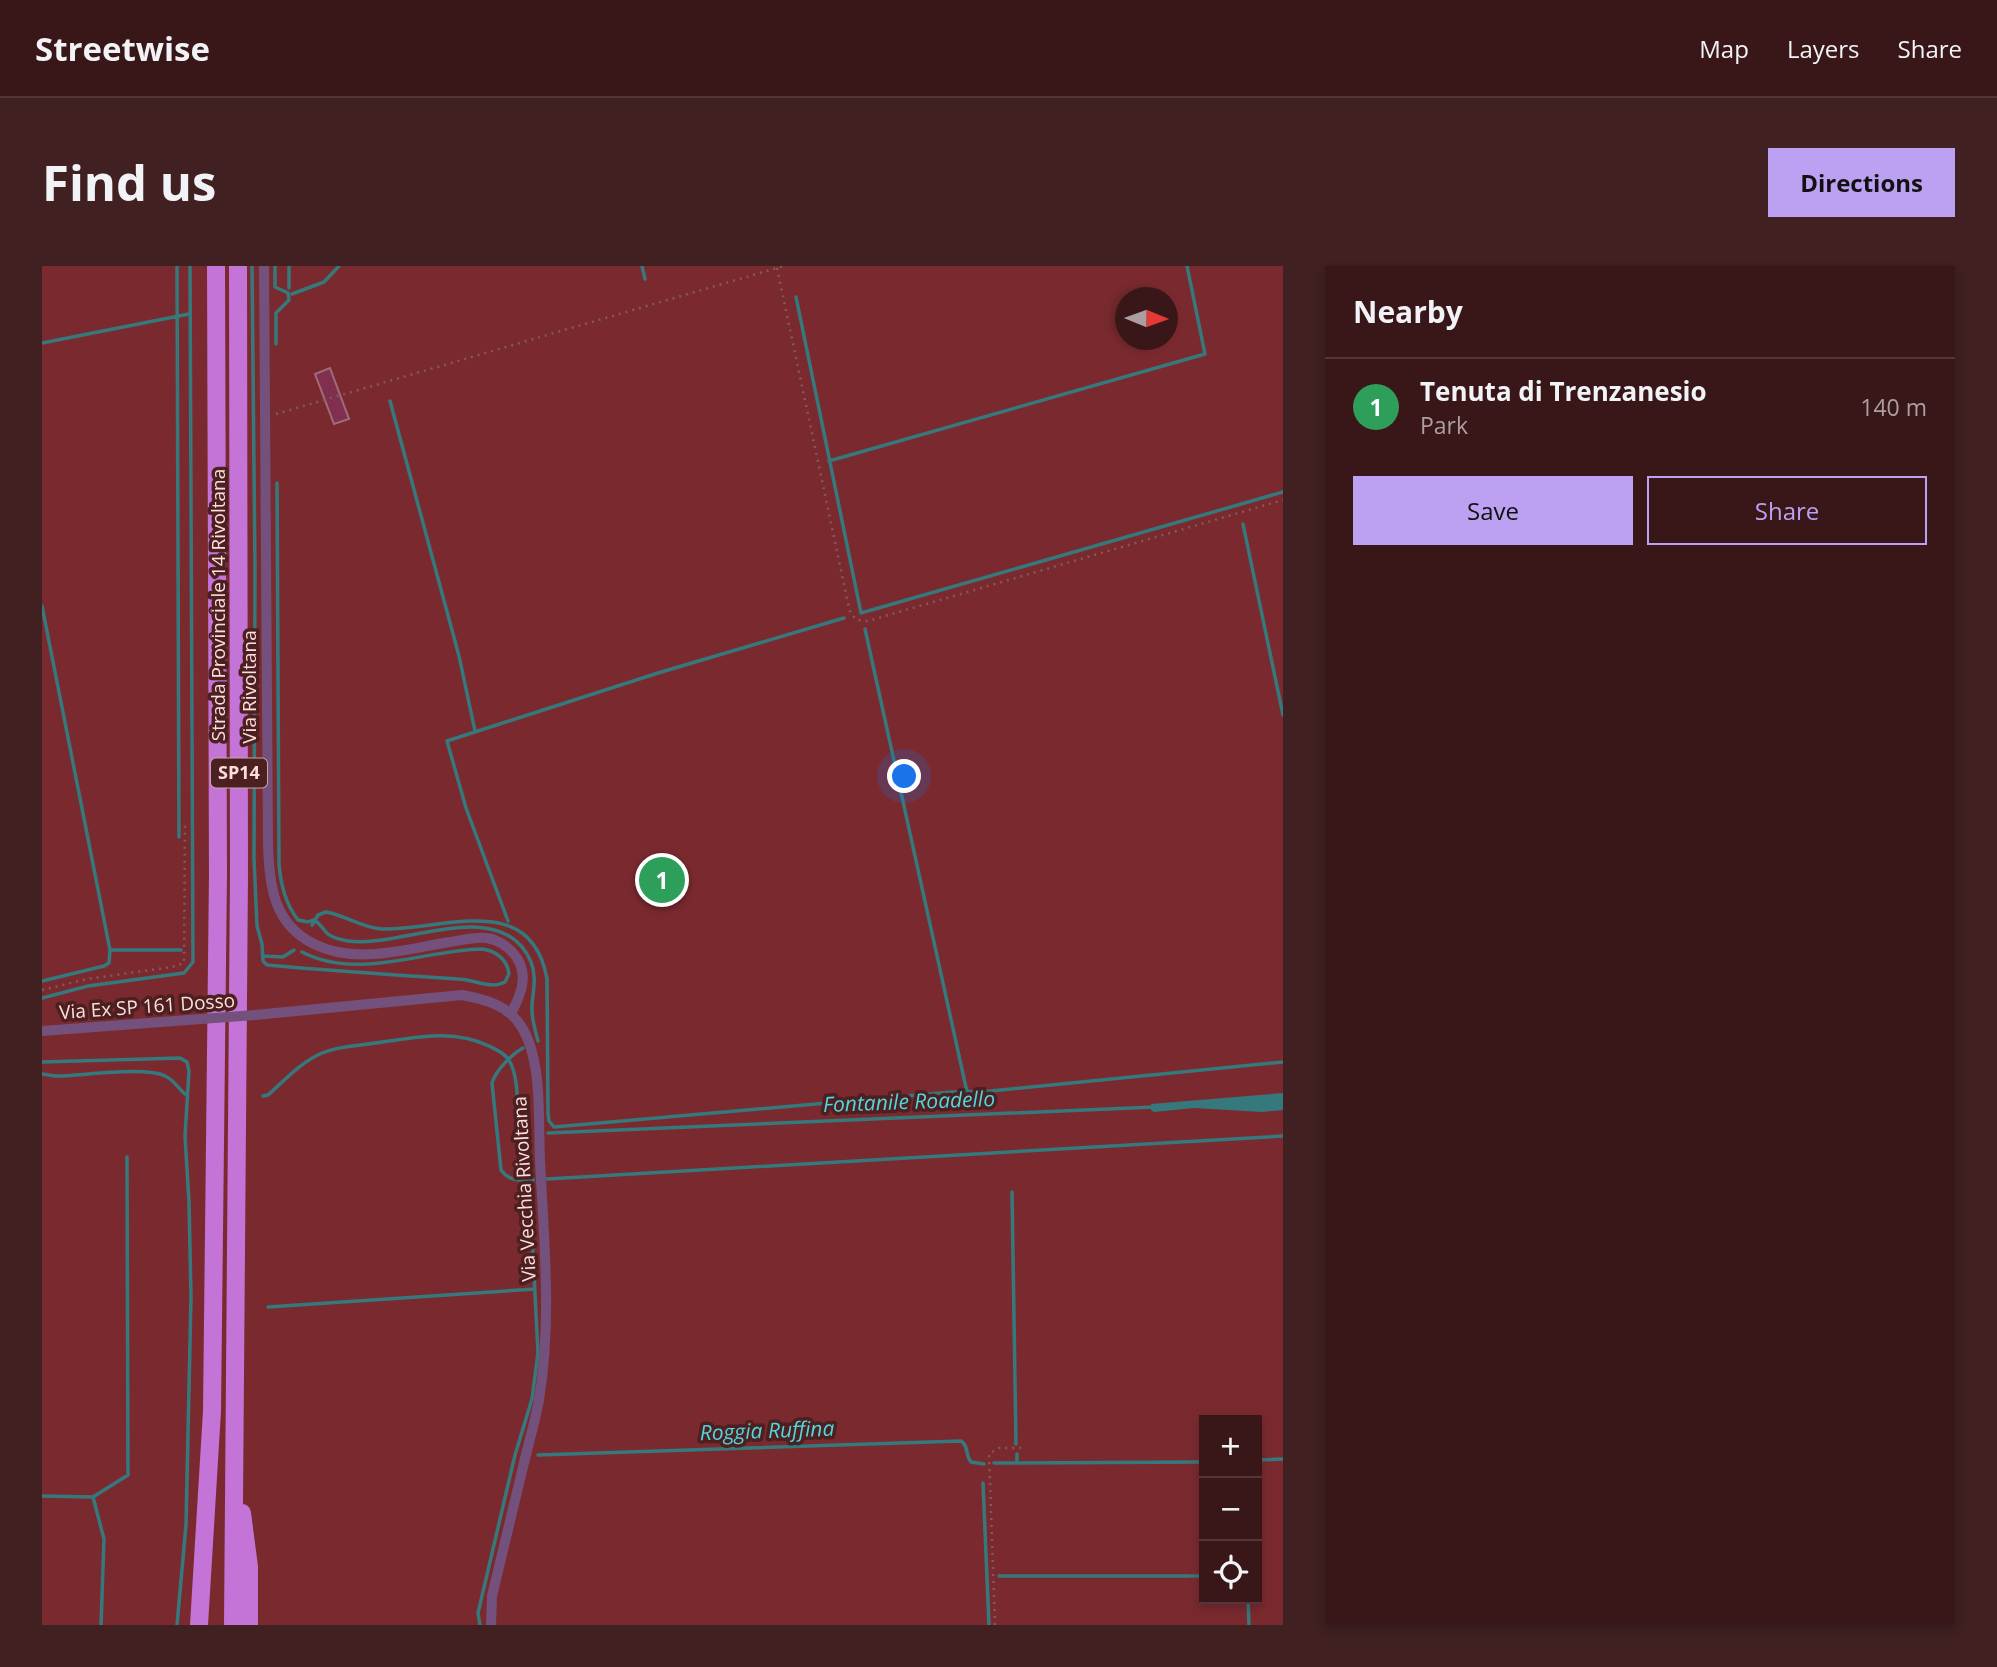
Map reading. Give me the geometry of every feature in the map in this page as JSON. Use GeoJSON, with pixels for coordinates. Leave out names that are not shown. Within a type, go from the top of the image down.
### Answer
{"type":"FeatureCollection","features":[{"type":"Feature","properties":{"kind":"highway","name":"Strada Provinciale 14 Rivoltana"},"geometry":{"type":"LineString","coordinates":[[211,1424],[218,874],[216,266]]}},
{"type":"Feature","properties":{"kind":"highway","name":"Strada Provinciale 14 Rivoltana"},"geometry":{"type":"LineString","coordinates":[[233,1437],[239,874],[238,266]]}},
{"type":"Feature","properties":{"kind":"highway"},"geometry":{"type":"LineString","coordinates":[[199,1625],[211,1424]]}},
{"type":"Feature","properties":{"kind":"highway"},"geometry":{"type":"LineString","coordinates":[[211,1424],[211,1625]]}},
{"type":"Feature","properties":{"kind":"highway"},"geometry":{"type":"LineString","coordinates":[[233,1437],[233,1625]]}},
{"type":"Feature","properties":{"kind":"highway"},"geometry":{"type":"LineString","coordinates":[[233,1437],[249,1567],[249,1625]]}},
{"type":"Feature","properties":{"kind":"street","name":"Via Rivoltana"},"geometry":{"type":"LineString","coordinates":[[264,266],[268,844],[269,879],[273,897],[282,917],[296,933],[333,953],[366,955],[475,938],[498,941],[517,959],[524,975],[522,989],[511,1014]]}},
{"type":"Feature","properties":{"kind":"street","name":"Via Ex SP 161 Dosso"},"geometry":{"type":"LineString","coordinates":[[42,1031],[201,1020],[456,995],[490,1002],[511,1014]]}},
{"type":"Feature","properties":{"kind":"street","name":"Via Vecchia Rivoltana"},"geometry":{"type":"LineString","coordinates":[[491,1625],[492,1597],[539,1402],[545,1350],[545,1252],[536,1074],[529,1041],[511,1014]]}},
{"type":"Feature","properties":{"kind":"path"},"geometry":{"type":"LineString","coordinates":[[265,418],[784,266]]}},
{"type":"Feature","properties":{"kind":"path"},"geometry":{"type":"LineString","coordinates":[[777,268],[849,608],[857,620],[868,621],[1283,500]]}},
{"type":"Feature","properties":{"kind":"path"},"geometry":{"type":"LineString","coordinates":[[42,990],[87,979],[184,963],[185,824]]}},
{"type":"Feature","properties":{"kind":"path"},"geometry":{"type":"LineString","coordinates":[[995,1625],[989,1454],[996,1448],[1022,1448]]}},
{"type":"Feature","properties":{"kind":"shaded area"},"geometry":{"type":"Polygon","coordinates":[[[42,266],[1283,266],[1283,1625],[42,1625],[42,266]]]}},
{"type":"Feature","properties":{"kind":"water"},"geometry":{"type":"Polygon","coordinates":[[[1283,1093],[1283,1110],[1151,1110],[1151,1104],[1283,1093]]]}},
{"type":"Feature","properties":{"kind":"building"},"geometry":{"type":"Polygon","coordinates":[[[330,368],[349,419],[334,424],[315,374],[330,368]]]}},
{"type":"Feature","properties":{"kind":"waterway"},"geometry":{"type":"LineString","coordinates":[[177,266],[179,837]]}},
{"type":"Feature","properties":{"kind":"waterway"},"geometry":{"type":"LineString","coordinates":[[42,998],[88,986],[184,973],[193,962],[190,266]]}},
{"type":"Feature","properties":{"kind":"waterway"},"geometry":{"type":"LineString","coordinates":[[252,266],[254,858],[257,926],[263,961],[267,965],[464,979],[494,985],[505,982],[509,974],[500,957],[482,949],[368,964],[345,964],[302,952]]}},
{"type":"Feature","properties":{"kind":"waterway"},"geometry":{"type":"LineString","coordinates":[[275,266],[275,287],[288,293],[289,300],[276,313],[276,344]]}},
{"type":"Feature","properties":{"kind":"waterway"},"geometry":{"type":"LineString","coordinates":[[289,266],[289,288]]}},
{"type":"Feature","properties":{"kind":"waterway"},"geometry":{"type":"LineString","coordinates":[[292,294],[324,282],[339,266]]}},
{"type":"Feature","properties":{"kind":"waterway"},"geometry":{"type":"LineString","coordinates":[[642,266],[645,279]]}},
{"type":"Feature","properties":{"kind":"waterway"},"geometry":{"type":"LineString","coordinates":[[829,461],[1205,354],[1187,266]]}},
{"type":"Feature","properties":{"kind":"waterway"},"geometry":{"type":"LineString","coordinates":[[796,297],[861,613],[1283,492]]}},
{"type":"Feature","properties":{"kind":"waterway"},"geometry":{"type":"LineString","coordinates":[[42,343],[189,314]]}},
{"type":"Feature","properties":{"kind":"waterway"},"geometry":{"type":"LineString","coordinates":[[390,401],[459,656],[475,731]]}},
{"type":"Feature","properties":{"kind":"waterway"},"geometry":{"type":"LineString","coordinates":[[277,483],[279,864],[282,886],[290,907],[298,920],[313,920],[330,935],[348,941],[370,941],[474,927],[498,931],[517,942],[531,962],[534,978],[532,1014],[538,1041]]}},
{"type":"Feature","properties":{"kind":"waterway"},"geometry":{"type":"LineString","coordinates":[[1243,524],[1283,715]]}},
{"type":"Feature","properties":{"kind":"waterway"},"geometry":{"type":"LineString","coordinates":[[42,606],[110,950],[109,963],[104,966],[42,981]]}},
{"type":"Feature","properties":{"kind":"waterway"},"geometry":{"type":"LineString","coordinates":[[508,921],[466,808],[447,741],[658,673],[844,618]]}},
{"type":"Feature","properties":{"kind":"waterway"},"geometry":{"type":"LineString","coordinates":[[865,629],[967,1092]]}},
{"type":"Feature","properties":{"kind":"waterway"},"geometry":{"type":"LineString","coordinates":[[312,925],[318,915],[326,912],[382,929],[481,921],[503,924],[523,934],[538,951],[547,979],[548,1113],[549,1121],[554,1127],[952,1092],[991,1091],[1283,1062]]}},
{"type":"Feature","properties":{"kind":"waterway"},"geometry":{"type":"LineString","coordinates":[[110,950],[181,950]]}},
{"type":"Feature","properties":{"kind":"waterway"},"geometry":{"type":"LineString","coordinates":[[263,956],[283,957],[294,950]]}},
{"type":"Feature","properties":{"kind":"waterway"},"geometry":{"type":"LineString","coordinates":[[263,1096],[268,1095],[307,1061],[335,1049],[433,1036],[475,1040],[498,1051],[510,1062],[517,1090],[521,1156],[525,1169],[533,1179]]}},
{"type":"Feature","properties":{"kind":"waterway"},"geometry":{"type":"LineString","coordinates":[[523,1048],[505,1063],[492,1083],[501,1170],[511,1178],[530,1180]]}},
{"type":"Feature","properties":{"kind":"waterway"},"geometry":{"type":"LineString","coordinates":[[42,1062],[180,1058],[187,1062],[189,1071],[185,1136],[191,1297],[186,1525],[177,1625]]}},
{"type":"Feature","properties":{"kind":"waterway"},"geometry":{"type":"LineString","coordinates":[[42,1074],[55,1076],[155,1073],[168,1078],[185,1094]]}},
{"type":"Feature","properties":{"kind":"waterway","name":"Fontanile Roadello"},"geometry":{"type":"LineString","coordinates":[[548,1133],[1154,1107]]}},
{"type":"Feature","properties":{"kind":"waterway"},"geometry":{"type":"LineString","coordinates":[[547,1179],[1283,1136]]}},
{"type":"Feature","properties":{"kind":"waterway"},"geometry":{"type":"LineString","coordinates":[[93,1497],[128,1475],[127,1157]]}},
{"type":"Feature","properties":{"kind":"waterway"},"geometry":{"type":"LineString","coordinates":[[480,1625],[478,1613],[515,1455],[532,1399],[538,1353],[530,1196],[533,1179]]}},
{"type":"Feature","properties":{"kind":"waterway"},"geometry":{"type":"LineString","coordinates":[[1012,1192],[1016,1444]]}},
{"type":"Feature","properties":{"kind":"waterway"},"geometry":{"type":"LineString","coordinates":[[268,1307],[535,1289]]}},
{"type":"Feature","properties":{"kind":"waterway","name":"Roggia Ruffina"},"geometry":{"type":"LineString","coordinates":[[538,1455],[961,1441],[971,1462],[984,1464]]}},
{"type":"Feature","properties":{"kind":"waterway"},"geometry":{"type":"LineString","coordinates":[[1017,1454],[1017,1463]]}},
{"type":"Feature","properties":{"kind":"waterway","name":"Roggia Ruffina"},"geometry":{"type":"LineString","coordinates":[[1262,1460],[1283,1459]]}},
{"type":"Feature","properties":{"kind":"waterway","name":"Roggia Ruffina"},"geometry":{"type":"LineString","coordinates":[[994,1463],[1199,1462]]}},
{"type":"Feature","properties":{"kind":"waterway"},"geometry":{"type":"LineString","coordinates":[[983,1483],[989,1625]]}},
{"type":"Feature","properties":{"kind":"waterway"},"geometry":{"type":"LineString","coordinates":[[42,1496],[93,1497],[104,1539],[101,1625]]}},
{"type":"Feature","properties":{"kind":"waterway"},"geometry":{"type":"LineString","coordinates":[[999,1576],[1199,1576]]}},
{"type":"Feature","properties":{"kind":"waterway"},"geometry":{"type":"LineString","coordinates":[[1248,1604],[1249,1625]]}},
{"type":"Feature","properties":{"kind":"place","name":"Tenuta di Trenzanesio"},"geometry":{"type":"Point","coordinates":[662,880]}}]}
